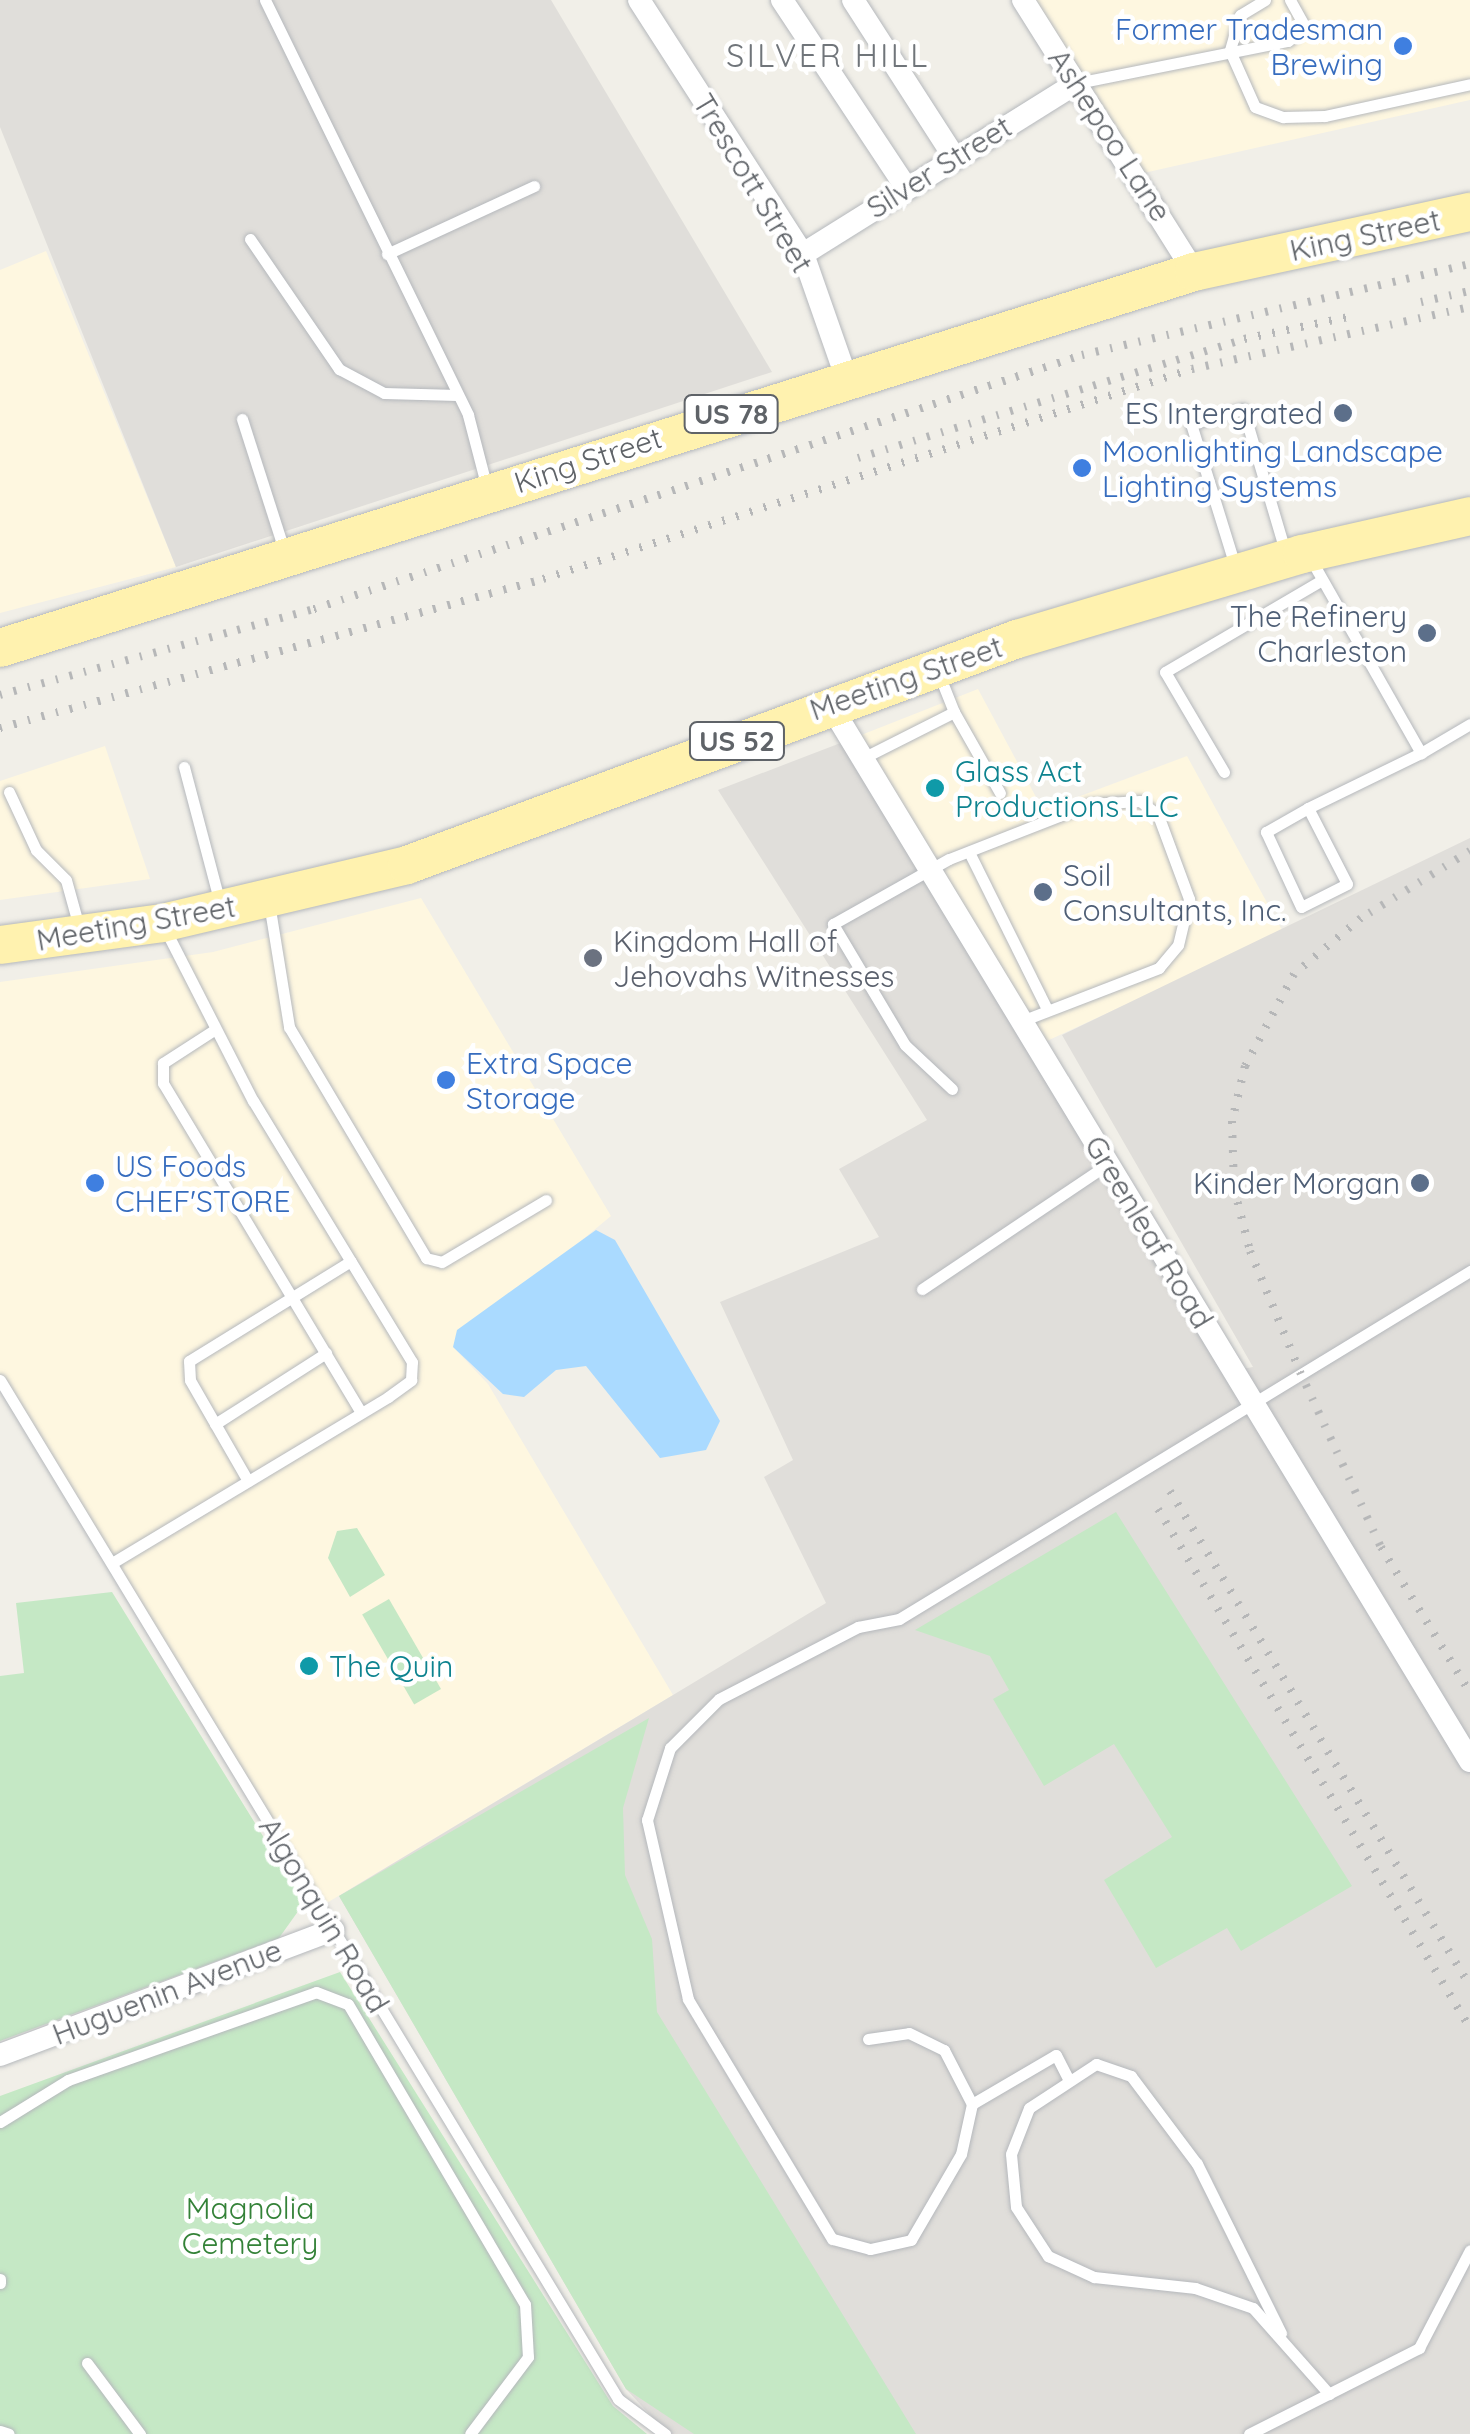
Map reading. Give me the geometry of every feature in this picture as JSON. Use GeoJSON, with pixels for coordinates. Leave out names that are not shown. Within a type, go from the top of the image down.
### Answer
{"type":"FeatureCollection","features":[{"type":"Feature","properties":{"kind":"main road","name":"King Street"},"geometry":{"type":"LineString","coordinates":[[0,648],[846,377],[1194,272],[1470,212]]}},
{"type":"Feature","properties":{"kind":"main road","name":"Meeting Street"},"geometry":{"type":"LineString","coordinates":[[0,945],[162,923],[408,865],[829,703],[936,666],[1237,573],[1306,563],[1470,516]]}},
{"type":"Feature","properties":{"kind":"street","name":"Trescott Street"},"geometry":{"type":"LineString","coordinates":[[638,0],[802,254],[846,377]]}},
{"type":"Feature","properties":{"kind":"street"},"geometry":{"type":"LineString","coordinates":[[782,0],[906,187]]}},
{"type":"Feature","properties":{"kind":"street"},"geometry":{"type":"LineString","coordinates":[[854,0],[954,157]]}},
{"type":"Feature","properties":{"kind":"street","name":"Ashepoo Lane"},"geometry":{"type":"LineString","coordinates":[[1023,0],[1194,272]]}},
{"type":"Feature","properties":{"kind":"street","name":"Silver Street"},"geometry":{"type":"LineString","coordinates":[[802,254],[1078,82]]}},
{"type":"Feature","properties":{"kind":"street","name":"Greenleaf Road"},"geometry":{"type":"LineString","coordinates":[[829,703],[1470,1761]]}},
{"type":"Feature","properties":{"kind":"street","name":"Huguenin Avenue"},"geometry":{"type":"LineString","coordinates":[[0,2055],[333,1930]]}},
{"type":"Feature","properties":{"kind":"lane"},"geometry":{"type":"LineString","coordinates":[[265,0],[457,396],[488,492]]}},
{"type":"Feature","properties":{"kind":"lane"},"geometry":{"type":"LineString","coordinates":[[1265,0],[1240,16],[1230,51],[1256,107],[1284,118],[1470,84]]}},
{"type":"Feature","properties":{"kind":"lane"},"geometry":{"type":"LineString","coordinates":[[1078,82],[1301,35],[1305,19],[1290,0]]}},
{"type":"Feature","properties":{"kind":"lane"},"geometry":{"type":"LineString","coordinates":[[388,254],[534,186]]}},
{"type":"Feature","properties":{"kind":"lane"},"geometry":{"type":"LineString","coordinates":[[250,239],[339,370],[384,393],[457,396]]}},
{"type":"Feature","properties":{"kind":"lane"},"geometry":{"type":"LineString","coordinates":[[1237,573],[1191,424],[1243,409],[1306,563],[1421,754]]}},
{"type":"Feature","properties":{"kind":"lane"},"geometry":{"type":"LineString","coordinates":[[242,419],[286,556]]}},
{"type":"Feature","properties":{"kind":"lane"},"geometry":{"type":"LineString","coordinates":[[1224,772],[1164,672],[1306,563]]}},
{"type":"Feature","properties":{"kind":"lane"},"geometry":{"type":"LineString","coordinates":[[936,666],[954,712],[1000,793]]}},
{"type":"Feature","properties":{"kind":"lane"},"geometry":{"type":"LineString","coordinates":[[863,758],[954,712]]}},
{"type":"Feature","properties":{"kind":"lane"},"geometry":{"type":"LineString","coordinates":[[1308,808],[1347,884],[1301,907],[1266,832],[1308,808],[1421,754],[1470,724]]}},
{"type":"Feature","properties":{"kind":"lane"},"geometry":{"type":"LineString","coordinates":[[184,767],[222,911]]}},
{"type":"Feature","properties":{"kind":"lane"},"geometry":{"type":"LineString","coordinates":[[9,792],[36,850],[66,880],[81,934]]}},
{"type":"Feature","properties":{"kind":"lane"},"geometry":{"type":"LineString","coordinates":[[952,1089],[905,1046],[833,924],[969,852],[1122,796],[1158,815],[1189,899],[1178,946],[1159,968],[1046,1007],[1022,1022]]}},
{"type":"Feature","properties":{"kind":"lane"},"geometry":{"type":"LineString","coordinates":[[969,852],[1046,1007]]}},
{"type":"Feature","properties":{"kind":"lane"},"geometry":{"type":"LineString","coordinates":[[268,899],[289,1027],[426,1258],[442,1262],[546,1200]]}},
{"type":"Feature","properties":{"kind":"lane"},"geometry":{"type":"LineString","coordinates":[[112,1564],[411,1380],[412,1362],[214,1030],[162,923]]}},
{"type":"Feature","properties":{"kind":"lane"},"geometry":{"type":"LineString","coordinates":[[214,1030],[162,1064],[163,1083],[361,1412]]}},
{"type":"Feature","properties":{"kind":"lane"},"geometry":{"type":"LineString","coordinates":[[922,1289],[1108,1164]]}},
{"type":"Feature","properties":{"kind":"lane"},"geometry":{"type":"LineString","coordinates":[[248,1481],[215,1424],[189,1361],[350,1261]]}},
{"type":"Feature","properties":{"kind":"lane"},"geometry":{"type":"LineString","coordinates":[[868,2039],[909,2033],[944,2050],[972,2104],[961,2154],[911,2240],[870,2249],[832,2240],[688,1998],[646,1820],[670,1748],[719,1699],[858,1627],[899,1619],[1470,1271]]}},
{"type":"Feature","properties":{"kind":"lane"},"geometry":{"type":"LineString","coordinates":[[215,1424],[326,1353]]}},
{"type":"Feature","properties":{"kind":"lane","name":"Algonquin Road"},"geometry":{"type":"LineString","coordinates":[[0,1380],[618,2399],[665,2434]]}},
{"type":"Feature","properties":{"kind":"lane"},"geometry":{"type":"LineString","coordinates":[[0,2122],[68,2080],[316,1992],[348,2004],[525,2304],[528,2357],[470,2434]]}},
{"type":"Feature","properties":{"kind":"lane"},"geometry":{"type":"LineString","coordinates":[[972,2104],[1056,2056],[1067,2077]]}},
{"type":"Feature","properties":{"kind":"lane"},"geometry":{"type":"LineString","coordinates":[[1281,2334],[1167,2112],[1131,2076],[1096,2064],[1067,2077],[1028,2108],[1011,2154],[1016,2207],[1048,2256],[1094,2277],[1195,2288],[1254,2308],[1281,2334],[1329,2394]]}},
{"type":"Feature","properties":{"kind":"lane"},"geometry":{"type":"LineString","coordinates":[[1249,2434],[1419,2348],[1470,2250]]}},
{"type":"Feature","properties":{"kind":"lane"},"geometry":{"type":"LineString","coordinates":[[87,2363],[140,2434]]}},
{"type":"Feature","properties":{"kind":"lane"},"geometry":{"type":"LineString","coordinates":[[0,2431],[8,2434]]}},
{"type":"Feature","properties":{"kind":"shaded area"},"geometry":{"type":"Polygon","coordinates":[[[0,0],[551,0],[772,372],[176,567],[0,127],[0,0]]]}},
{"type":"Feature","properties":{"kind":"shaded area"},"geometry":{"type":"Polygon","coordinates":[[[1022,0],[1470,0],[1470,100],[1139,174],[1022,0]]]}},
{"type":"Feature","properties":{"kind":"shaded area"},"geometry":{"type":"Polygon","coordinates":[[[46,251],[176,567],[0,613],[0,270],[46,251]]]}},
{"type":"Feature","properties":{"kind":"shaded area"},"geometry":{"type":"Polygon","coordinates":[[[978,689],[1043,810],[1187,756],[1283,932],[1036,1046],[851,739],[978,689]]]}},
{"type":"Feature","properties":{"kind":"shaded area","name":"Kinder Morgan"},"geometry":{"type":"Polygon","coordinates":[[[851,739],[1224,1372],[1253,1367],[1062,1035],[1470,838],[1470,2434],[668,2434],[626,2389],[339,1896],[826,1603],[764,1477],[793,1460],[720,1302],[879,1237],[839,1169],[927,1120],[718,790],[851,739]]]}},
{"type":"Feature","properties":{"kind":"shaded area"},"geometry":{"type":"Polygon","coordinates":[[[105,746],[150,879],[0,900],[0,781],[105,746]]]}},
{"type":"Feature","properties":{"kind":"shaded area"},"geometry":{"type":"Polygon","coordinates":[[[421,898],[611,1216],[453,1347],[488,1384],[673,1695],[320,1907],[0,1381],[0,982],[213,952],[421,898]]]}},
{"type":"Feature","properties":{"kind":"green space"},"geometry":{"type":"Polygon","coordinates":[[[1116,1512],[1352,1886],[1241,1951],[1227,1928],[1156,1968],[1104,1880],[1172,1837],[1114,1744],[1044,1786],[993,1699],[1009,1690],[990,1656],[915,1630],[1116,1512]]]}},
{"type":"Feature","properties":{"kind":"green space"},"geometry":{"type":"Polygon","coordinates":[[[357,1528],[385,1575],[350,1597],[328,1558],[337,1531],[357,1528]]]}},
{"type":"Feature","properties":{"kind":"green space"},"geometry":{"type":"Polygon","coordinates":[[[112,1592],[300,1896],[299,1910],[279,1938],[0,2041],[0,1676],[24,1673],[16,1603],[112,1592]]]}},
{"type":"Feature","properties":{"kind":"green space"},"geometry":{"type":"Polygon","coordinates":[[[389,1599],[441,1689],[414,1705],[362,1614],[389,1599]]]}},
{"type":"Feature","properties":{"kind":"green space"},"geometry":{"type":"Polygon","coordinates":[[[649,1718],[623,1808],[625,1875],[652,1939],[657,2012],[916,2434],[694,2434],[626,2389],[339,1896],[649,1718]]]}},
{"type":"Feature","properties":{"kind":"green space","name":"Magnolia Cemetery"},"geometry":{"type":"Polygon","coordinates":[[[340,1972],[613,2406],[647,2434],[0,2434],[0,2096],[340,1972]]]}},
{"type":"Feature","properties":{"kind":"water"},"geometry":{"type":"Polygon","coordinates":[[[596,1230],[615,1240],[720,1421],[706,1450],[660,1458],[586,1366],[556,1370],[524,1397],[503,1394],[453,1347],[457,1330],[596,1230]]]}},
{"type":"Feature","properties":{"kind":"railway"},"geometry":{"type":"LineString","coordinates":[[0,695],[314,609],[1082,355],[1470,264]]}},
{"type":"Feature","properties":{"kind":"railway"},"geometry":{"type":"LineString","coordinates":[[1421,302],[1470,291]]}},
{"type":"Feature","properties":{"kind":"railway"},"geometry":{"type":"LineString","coordinates":[[0,728],[543,579],[1192,369],[1470,307]]}},
{"type":"Feature","properties":{"kind":"railway"},"geometry":{"type":"LineString","coordinates":[[858,458],[1244,339],[1348,317]]}},
{"type":"Feature","properties":{"kind":"railway"},"geometry":{"type":"LineString","coordinates":[[1470,851],[1361,918],[1294,974],[1245,1066],[1232,1121],[1234,1188],[1250,1251],[1300,1372],[1381,1547],[1470,1693]]}},
{"type":"Feature","properties":{"kind":"railway"},"geometry":{"type":"LineString","coordinates":[[1170,1491],[1470,1986]]}},
{"type":"Feature","properties":{"kind":"railway"},"geometry":{"type":"LineString","coordinates":[[1158,1509],[1470,2028]]}},
{"type":"Feature","properties":{"kind":"place","name":"Former Tradesman Brewing"},"geometry":{"type":"Point","coordinates":[1403,46]}},
{"type":"Feature","properties":{"kind":"place","name":"ES Intergrated"},"geometry":{"type":"Point","coordinates":[1343,413]}},
{"type":"Feature","properties":{"kind":"place","name":"Moonlighting Landscape Lighting Systems"},"geometry":{"type":"Point","coordinates":[1082,468]}},
{"type":"Feature","properties":{"kind":"place","name":"The Refinery Charleston"},"geometry":{"type":"Point","coordinates":[1427,633]}},
{"type":"Feature","properties":{"kind":"place","name":"Glass Act Productions LLC"},"geometry":{"type":"Point","coordinates":[935,788]}},
{"type":"Feature","properties":{"kind":"place","name":"Soil Consultants, Inc."},"geometry":{"type":"Point","coordinates":[1043,892]}},
{"type":"Feature","properties":{"kind":"place","name":"Kingdom Hall of Jehovahs Witnesses"},"geometry":{"type":"Point","coordinates":[593,958]}},
{"type":"Feature","properties":{"kind":"place","name":"Extra Space Storage"},"geometry":{"type":"Point","coordinates":[446,1080]}},
{"type":"Feature","properties":{"kind":"place","name":"US Foods CHEF'STORE"},"geometry":{"type":"Point","coordinates":[95,1183]}},
{"type":"Feature","properties":{"kind":"place","name":"Kinder Morgan"},"geometry":{"type":"Point","coordinates":[1420,1183]}},
{"type":"Feature","properties":{"kind":"place","name":"The Quin"},"geometry":{"type":"Point","coordinates":[309,1666]}},
{"type":"Feature","properties":{"kind":"district","name":"SILVER HILL"},"geometry":{"type":"Point","coordinates":[828,55]}}]}
